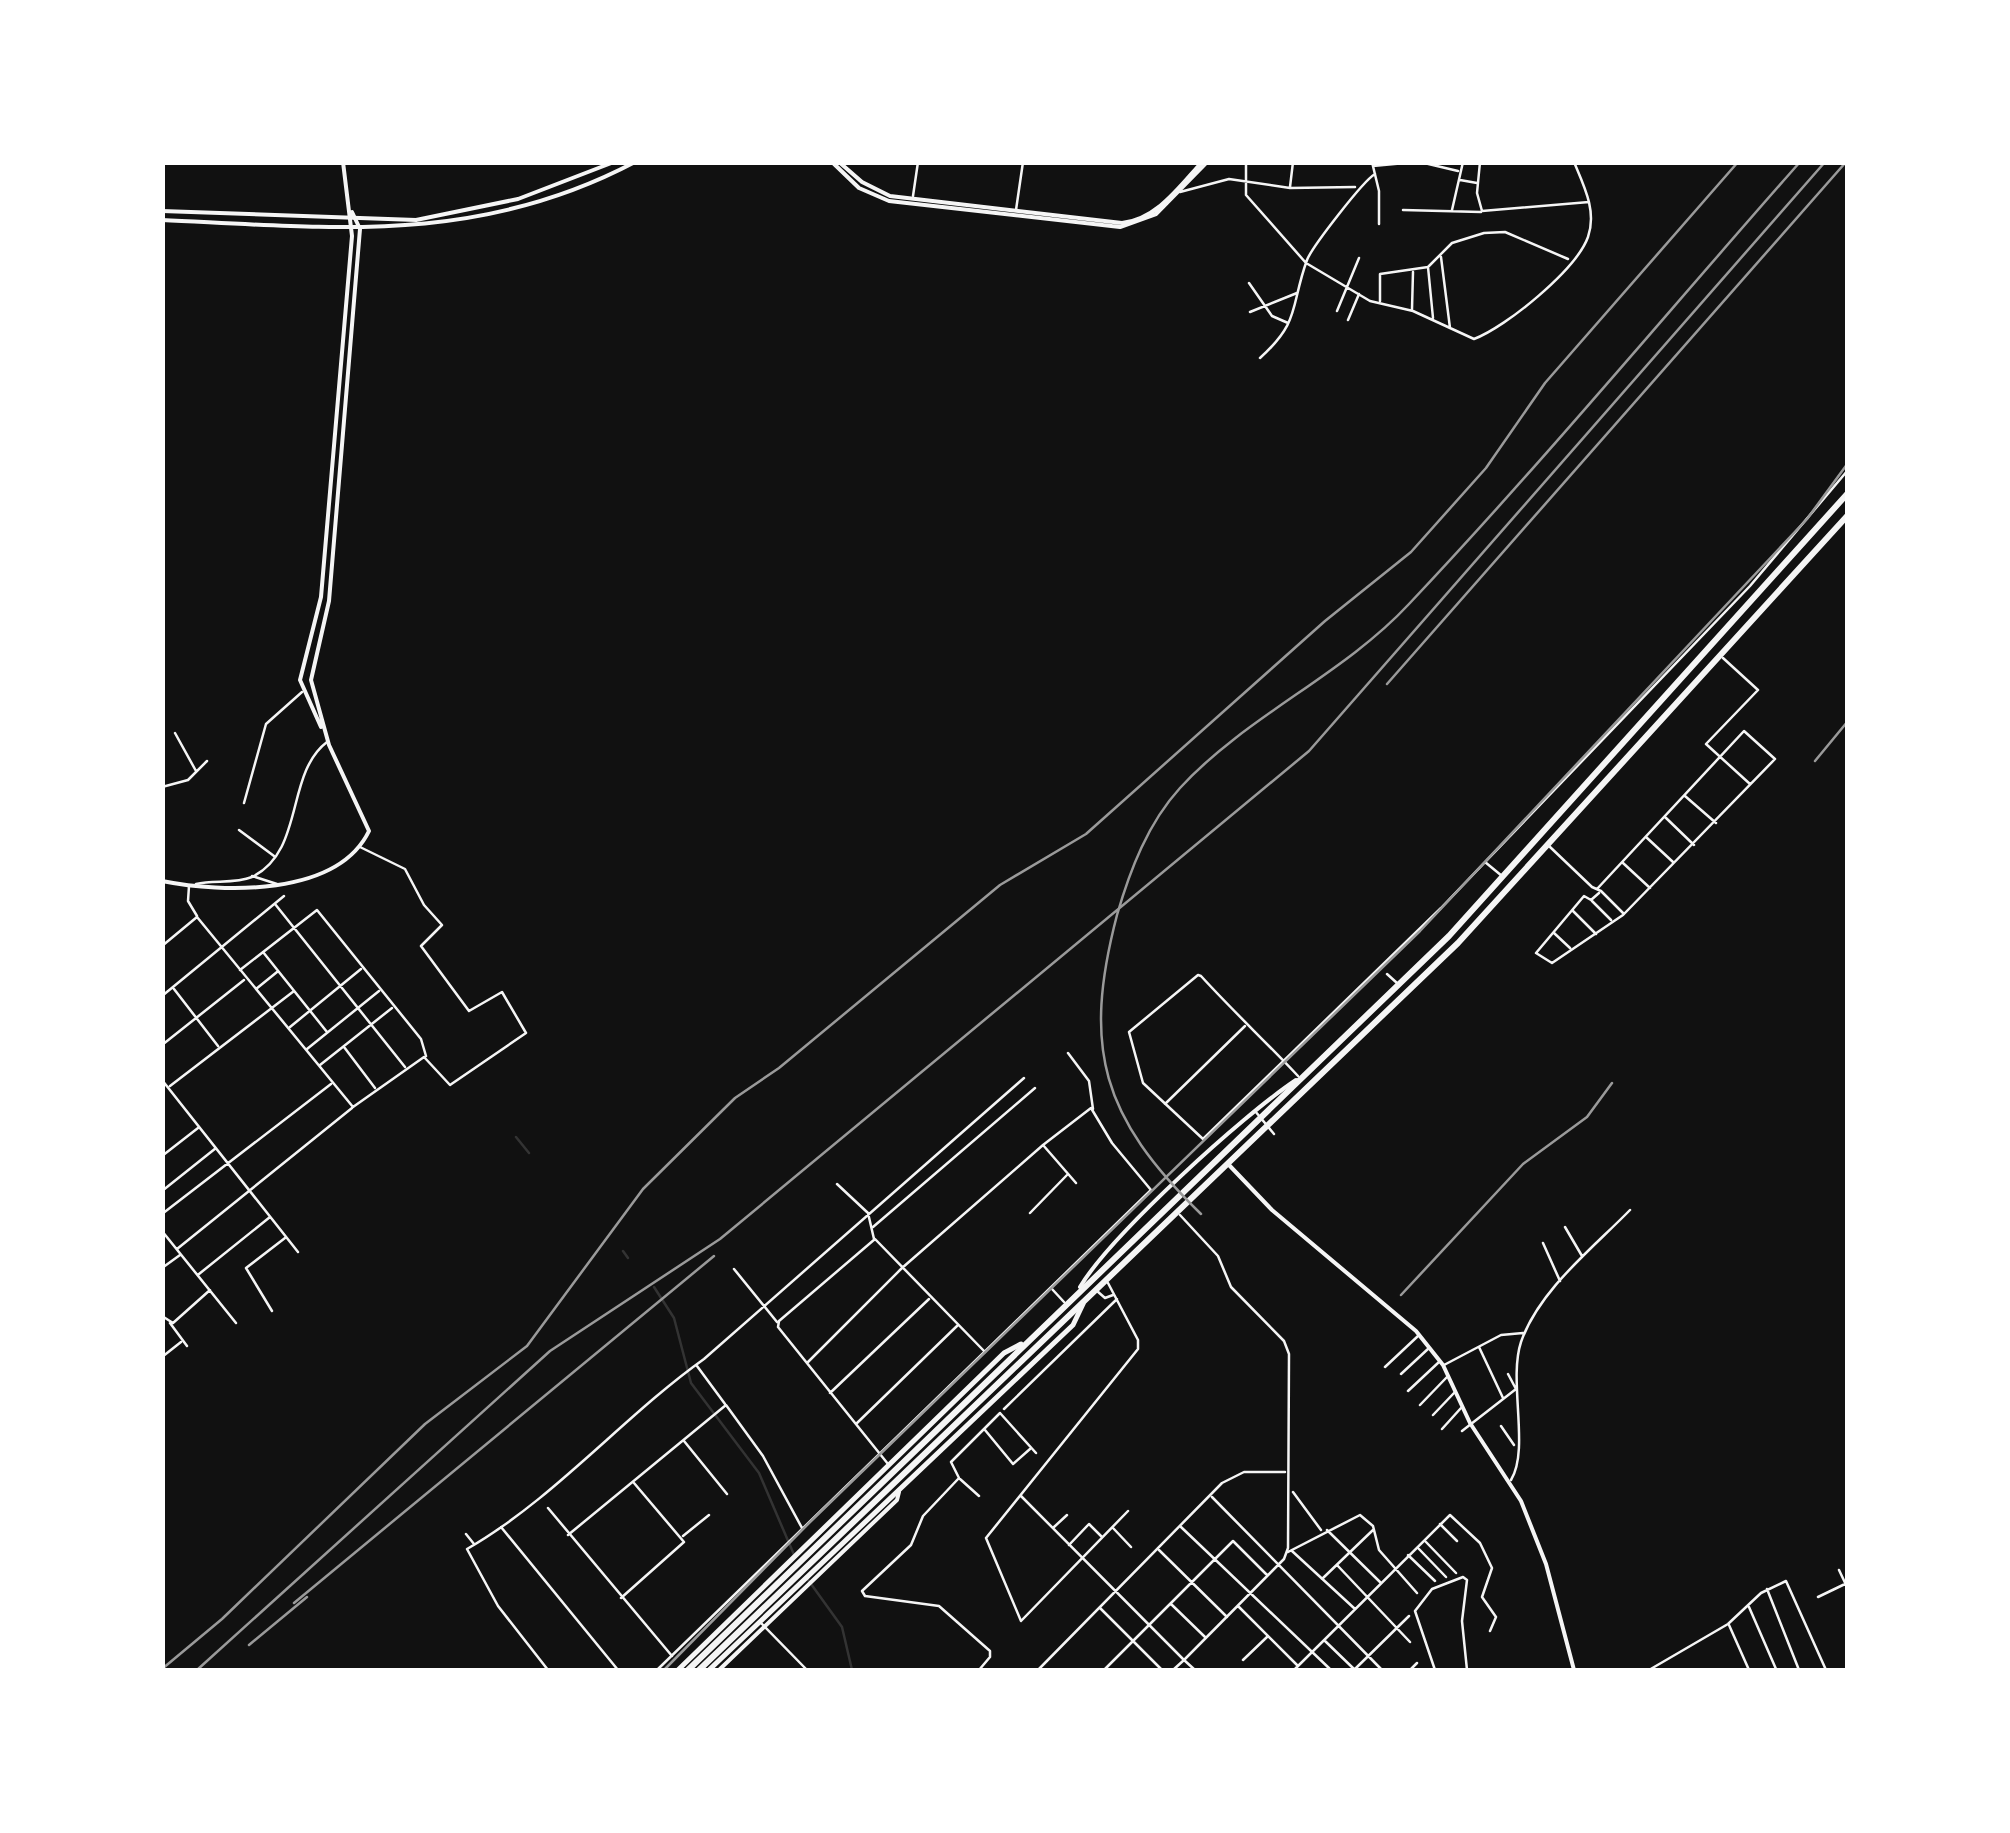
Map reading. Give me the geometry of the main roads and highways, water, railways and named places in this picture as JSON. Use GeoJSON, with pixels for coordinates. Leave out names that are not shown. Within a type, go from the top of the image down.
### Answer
{"type":"FeatureCollection","features":[{"type":"Feature","properties":{"kind":"highway"},"geometry":{"type":"LineString","coordinates":[[688,1670],[1064,1302],[1399,985],[1503,878],[1848,493]]}},
{"type":"Feature","properties":{"kind":"highway"},"geometry":{"type":"LineString","coordinates":[[698,1670],[1458,943],[1848,515]]}},
{"type":"Feature","properties":{"kind":"main road"},"geometry":{"type":"LineString","coordinates":[[709,1670],[728,1657],[778,1603],[1073,1325],[1083,1304]]}},
{"type":"Feature","properties":{"kind":"main road"},"geometry":{"type":"LineString","coordinates":[[678,1670],[1004,1352],[1021,1344]]}},
{"type":"Feature","properties":{"kind":"main road"},"geometry":{"type":"LineString","coordinates":[[765,1587],[778,1603]]}},
{"type":"Feature","properties":{"kind":"main road"},"geometry":{"type":"LineString","coordinates":[[713,1637],[728,1657]]}},
{"type":"Feature","properties":{"kind":"waterway"},"geometry":{"type":"LineString","coordinates":[[516,1137],[529,1153]]}},
{"type":"Feature","properties":{"kind":"waterway"},"geometry":{"type":"LineString","coordinates":[[623,1251],[628,1258]]}},
{"type":"Feature","properties":{"kind":"waterway"},"geometry":{"type":"LineString","coordinates":[[654,1287],[674,1318],[691,1383],[759,1473],[795,1557]]}},
{"type":"Feature","properties":{"kind":"waterway"},"geometry":{"type":"LineString","coordinates":[[806,1577],[842,1627],[852,1670]]}},
{"type":"Feature","properties":{"kind":"railway"},"geometry":{"type":"LineString","coordinates":[[162,1669],[222,1619],[425,1424],[527,1346],[643,1189],[735,1098],[779,1068],[1000,885],[1086,834],[1325,621],[1411,552],[1486,468],[1545,383],[1738,162]]}},
{"type":"Feature","properties":{"kind":"railway"},"geometry":{"type":"LineString","coordinates":[[1201,1214],[1141,1145],[1122,1112],[1109,1078],[1102,1043],[1106,962],[1117,915],[1149,832],[1180,788],[1206,762],[1355,653],[1409,604],[1800,162]]}},
{"type":"Feature","properties":{"kind":"railway"},"geometry":{"type":"LineString","coordinates":[[197,1670],[550,1351],[720,1239],[1309,751],[1825,162]]}},
{"type":"Feature","properties":{"kind":"railway"},"geometry":{"type":"LineString","coordinates":[[1387,684],[1846,162]]}},
{"type":"Feature","properties":{"kind":"railway"},"geometry":{"type":"LineString","coordinates":[[664,1670],[808,1524],[1420,931],[1807,519],[1848,463]]}},
{"type":"Feature","properties":{"kind":"railway"},"geometry":{"type":"LineString","coordinates":[[1815,761],[1848,721]]}},
{"type":"Feature","properties":{"kind":"railway"},"geometry":{"type":"LineString","coordinates":[[1401,1295],[1523,1164],[1587,1117],[1612,1083]]}},
{"type":"Feature","properties":{"kind":"railway"},"geometry":{"type":"LineString","coordinates":[[294,1603],[714,1256]]}},
{"type":"Feature","properties":{"kind":"railway"},"geometry":{"type":"LineString","coordinates":[[249,1645],[307,1597]]}}]}
